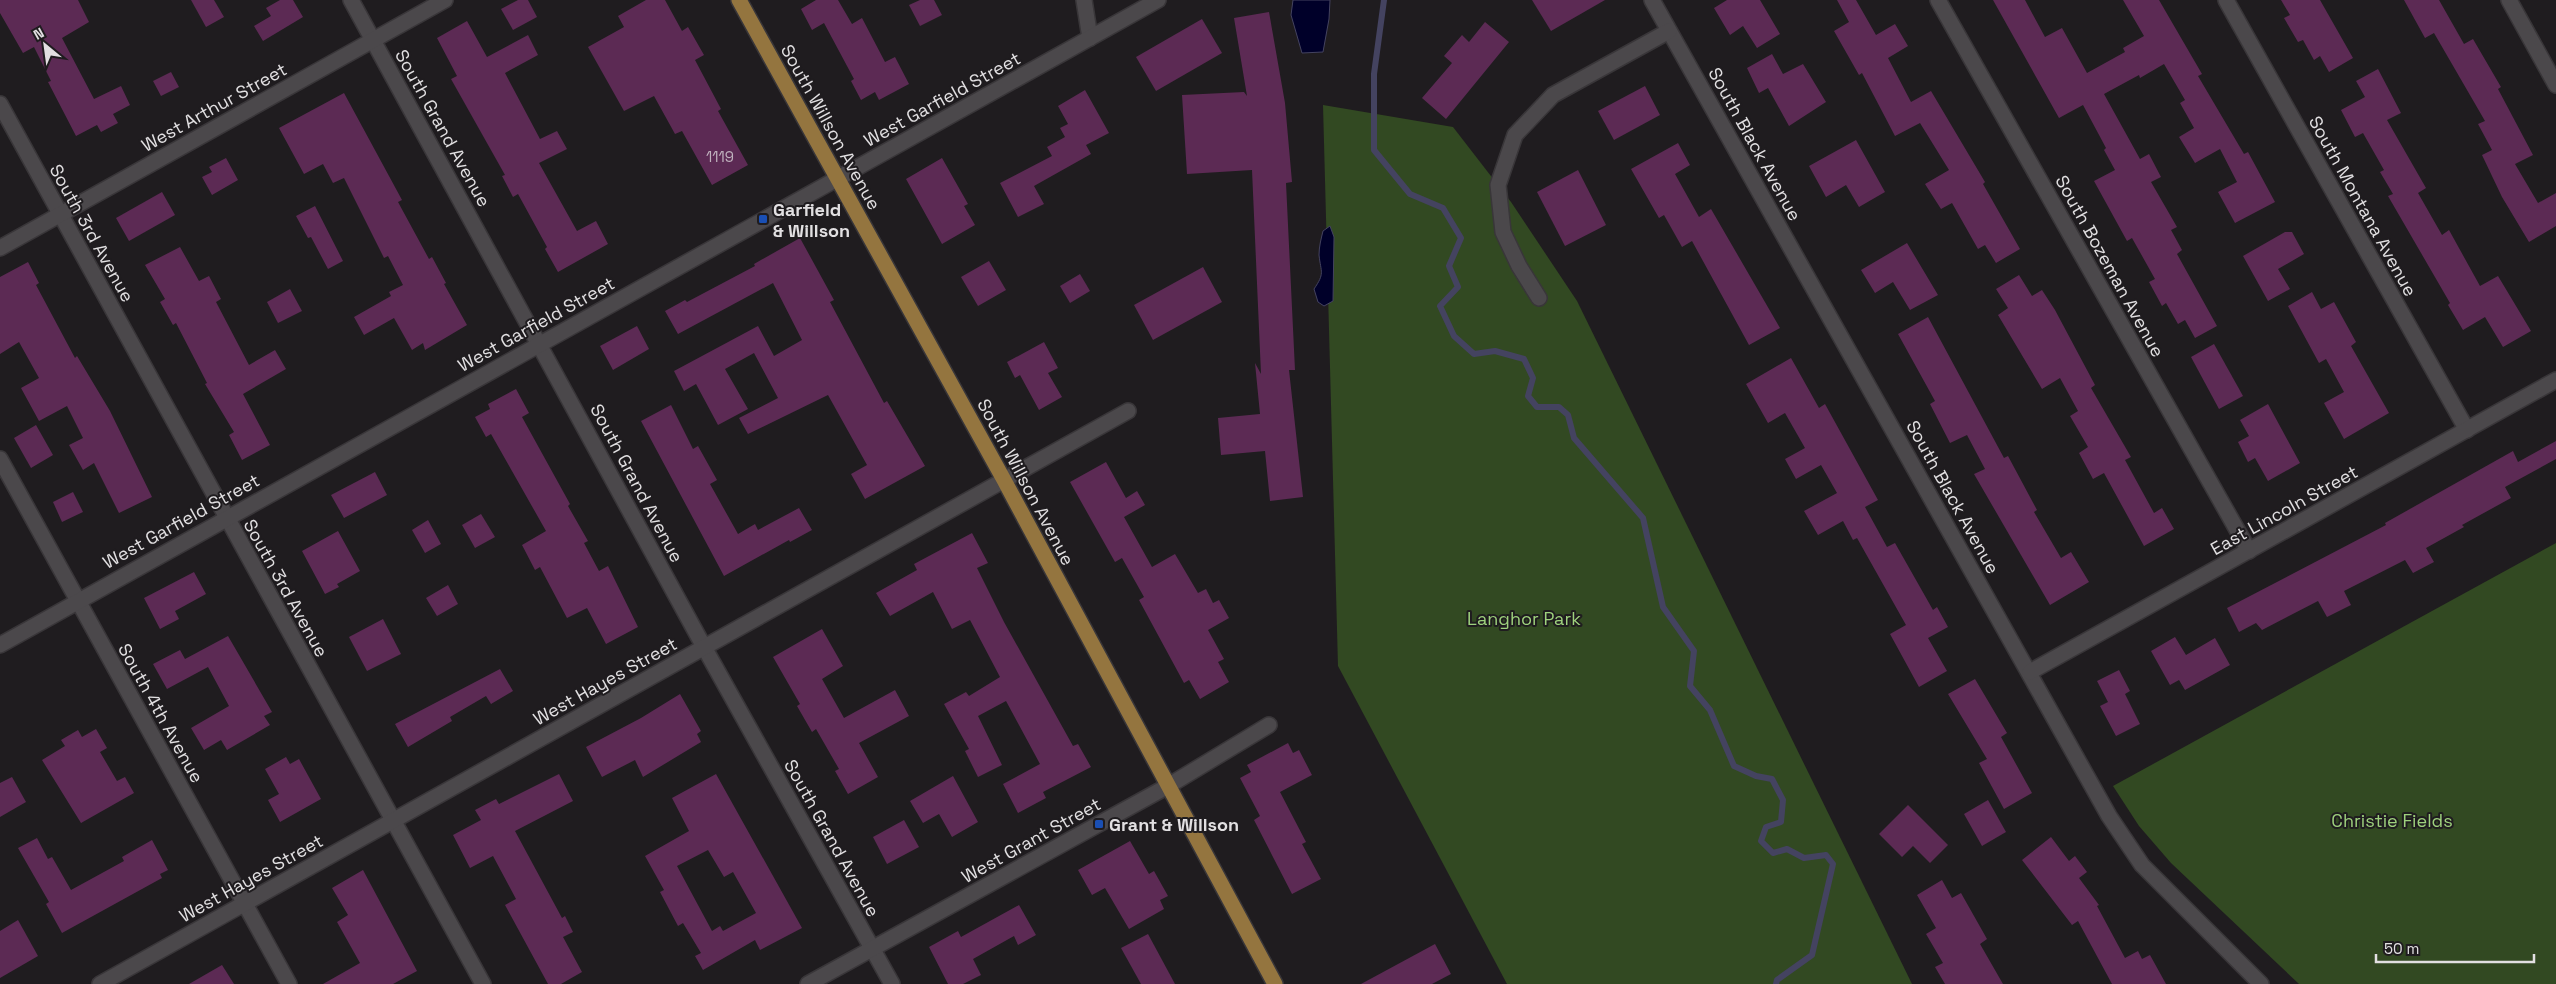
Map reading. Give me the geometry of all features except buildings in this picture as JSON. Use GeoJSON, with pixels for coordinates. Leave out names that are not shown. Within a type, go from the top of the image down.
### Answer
{"type":"FeatureCollection","features":[{"type":"Feature","properties":{"kind":"main road","name":"South Willson Avenue"},"geometry":{"type":"LineString","coordinates":[[739,0],[1004,480],[1275,984]]}},
{"type":"Feature","properties":{"kind":"street","name":"South Grand Avenue"},"geometry":{"type":"LineString","coordinates":[[351,0],[540,343],[704,647],[892,984]]}},
{"type":"Feature","properties":{"kind":"street","name":"West Arthur Street"},"geometry":{"type":"LineString","coordinates":[[0,248],[446,0]]}},
{"type":"Feature","properties":{"kind":"street"},"geometry":{"type":"LineString","coordinates":[[1084,0],[1090,38]]}},
{"type":"Feature","properties":{"kind":"street","name":"West Garfield Street"},"geometry":{"type":"LineString","coordinates":[[0,645],[226,517],[1158,0]]}},
{"type":"Feature","properties":{"kind":"street","name":"South Black Avenue"},"geometry":{"type":"LineString","coordinates":[[1652,0],[2110,816],[2142,865],[2261,984]]}},
{"type":"Feature","properties":{"kind":"street","name":"South Bozeman Avenue"},"geometry":{"type":"LineString","coordinates":[[1938,0],[2249,551]]}},
{"type":"Feature","properties":{"kind":"street","name":"South Montana Avenue"},"geometry":{"type":"LineString","coordinates":[[2226,0],[2467,430]]}},
{"type":"Feature","properties":{"kind":"street"},"geometry":{"type":"LineString","coordinates":[[2509,0],[2556,85]]}},
{"type":"Feature","properties":{"kind":"street"},"geometry":{"type":"LineString","coordinates":[[1539,298],[1519,266],[1504,232],[1498,185],[1514,135],[1553,95],[1669,31]]}},
{"type":"Feature","properties":{"kind":"street","name":"South 3rd Avenue"},"geometry":{"type":"LineString","coordinates":[[0,104],[483,984]]}},
{"type":"Feature","properties":{"kind":"street","name":"East Lincoln Street"},"geometry":{"type":"LineString","coordinates":[[2030,672],[2556,380]]}},
{"type":"Feature","properties":{"kind":"street","name":"West Hayes Street"},"geometry":{"type":"LineString","coordinates":[[100,984],[1128,411]]}},
{"type":"Feature","properties":{"kind":"street","name":"South 4th Avenue"},"geometry":{"type":"LineString","coordinates":[[0,459],[289,984]]}},
{"type":"Feature","properties":{"kind":"street","name":"West Grant Street"},"geometry":{"type":"LineString","coordinates":[[808,984],[1168,786],[1269,725]]}},
{"type":"Feature","properties":{"kind":"green space","name":"Langhor Park"},"geometry":{"type":"Polygon","coordinates":[[[1323,105],[1453,127],[1511,202],[1577,301],[1912,984],[1507,984],[1338,666],[1323,105]]]}},
{"type":"Feature","properties":{"kind":"green space","name":"Christie Fields"},"geometry":{"type":"Polygon","coordinates":[[[2556,543],[2556,984],[2299,984],[2171,863],[2139,826],[2113,786],[2556,543]]]}},
{"type":"Feature","properties":{"kind":"water"},"geometry":{"type":"Polygon","coordinates":[[[1293,0],[1330,0],[1329,19],[1323,52],[1302,53],[1291,15],[1293,0]]]}},
{"type":"Feature","properties":{"kind":"water"},"geometry":{"type":"Polygon","coordinates":[[[1330,226],[1334,237],[1333,301],[1324,306],[1318,302],[1314,289],[1321,276],[1319,252],[1323,231],[1330,226]]]}},
{"type":"Feature","properties":{"kind":"waterway"},"geometry":{"type":"LineString","coordinates":[[1384,0],[1374,74],[1374,150],[1410,194],[1443,208],[1461,238],[1449,266],[1458,287],[1440,306],[1454,336],[1474,354],[1495,351],[1524,359],[1533,378],[1528,396],[1537,407],[1559,407],[1568,415],[1574,438],[1643,518],[1663,607],[1694,651],[1690,686],[1710,710],[1734,766],[1756,776],[1772,779],[1783,800],[1781,822],[1766,827],[1761,841],[1773,853],[1787,849],[1804,858],[1826,855],[1833,864],[1812,955],[1777,980],[1776,984]]}},
{"type":"Feature","properties":{"kind":"place","name":"Garfield & Willson"},"geometry":{"type":"Point","coordinates":[763,219]}},
{"type":"Feature","properties":{"kind":"place","name":"Grant & Willson"},"geometry":{"type":"Point","coordinates":[1099,824]}}]}
